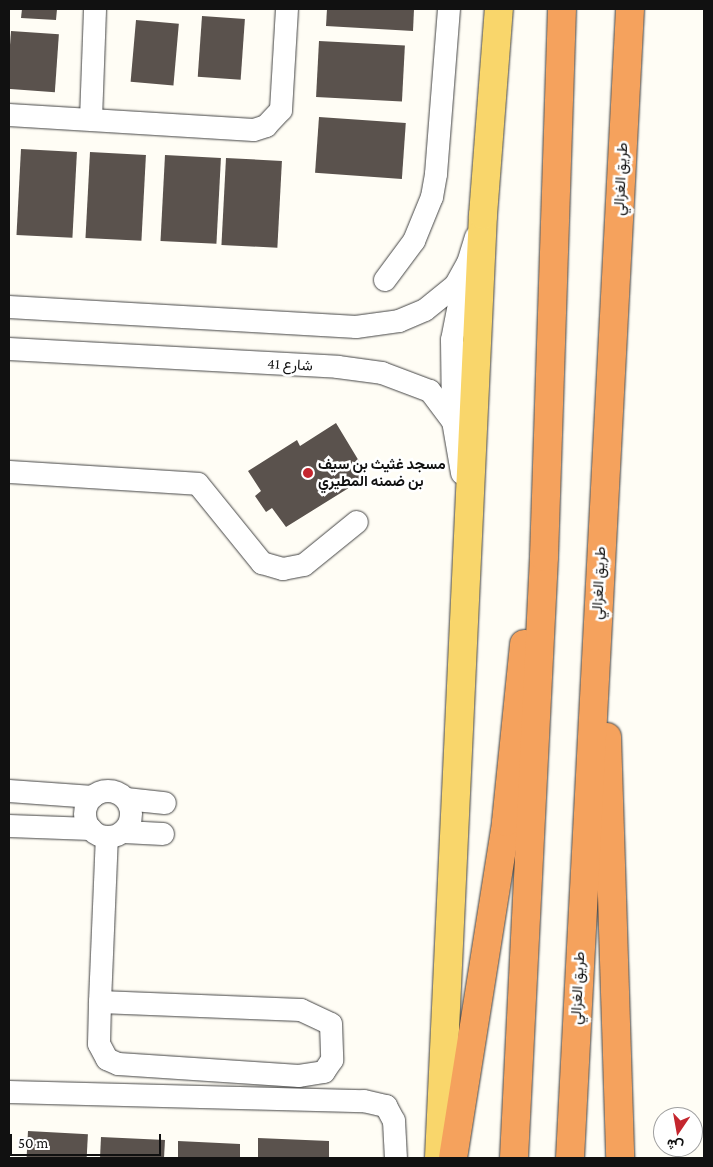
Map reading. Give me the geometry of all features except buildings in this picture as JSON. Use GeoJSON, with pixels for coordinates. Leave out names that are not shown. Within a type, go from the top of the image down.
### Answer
{"type":"FeatureCollection","features":[{"type":"Feature","properties":{"kind":"highway"},"geometry":{"type":"LineString","coordinates":[[514,1158],[544,557],[562,9]]}},
{"type":"Feature","properties":{"kind":"highway","name":"طريق الغزالي"},"geometry":{"type":"LineString","coordinates":[[570,1158],[630,9]]}},
{"type":"Feature","properties":{"kind":"highway"},"geometry":{"type":"LineString","coordinates":[[453,1158],[503,841],[526,624],[544,557]]}},
{"type":"Feature","properties":{"kind":"highway"},"geometry":{"type":"LineString","coordinates":[[599,574],[614,905],[620,1158]]}},
{"type":"Feature","properties":{"kind":"main road"},"geometry":{"type":"LineString","coordinates":[[439,1158],[483,215],[499,9]]}},
{"type":"Feature","properties":{"kind":"street"},"geometry":{"type":"LineString","coordinates":[[91,119],[95,9]]}},
{"type":"Feature","properties":{"kind":"street"},"geometry":{"type":"LineString","coordinates":[[9,115],[254,130],[266,126],[281,110],[287,9]]}},
{"type":"Feature","properties":{"kind":"street"},"geometry":{"type":"LineString","coordinates":[[385,280],[414,241],[432,197],[436,174],[449,9]]}},
{"type":"Feature","properties":{"kind":"street"},"geometry":{"type":"LineString","coordinates":[[453,421],[452,340],[468,264],[483,215]]}},
{"type":"Feature","properties":{"kind":"street"},"geometry":{"type":"LineString","coordinates":[[9,307],[356,327],[399,321],[425,310],[455,286],[468,264]]}},
{"type":"Feature","properties":{"kind":"street","name":"شارع 41"},"geometry":{"type":"LineString","coordinates":[[9,349],[338,367],[382,373],[430,392],[453,421],[470,519]]}},
{"type":"Feature","properties":{"kind":"street"},"geometry":{"type":"LineString","coordinates":[[9,472],[198,484],[262,562],[283,569],[304,566],[357,522]]}},
{"type":"Feature","properties":{"kind":"street"},"geometry":{"type":"LineString","coordinates":[[9,791],[93,797],[110,791],[126,799],[165,803]]}},
{"type":"Feature","properties":{"kind":"street"},"geometry":{"type":"LineString","coordinates":[[93,797],[85,812],[107,833],[100,1002],[99,1044],[107,1059],[118,1064],[299,1076],[324,1072],[332,1060],[330,1024],[301,1010],[100,1002]]}},
{"type":"Feature","properties":{"kind":"street"},"geometry":{"type":"LineString","coordinates":[[107,833],[132,816],[126,799]]}},
{"type":"Feature","properties":{"kind":"street"},"geometry":{"type":"LineString","coordinates":[[9,826],[107,833],[163,834]]}},
{"type":"Feature","properties":{"kind":"street"},"geometry":{"type":"LineString","coordinates":[[9,1092],[364,1101],[386,1106],[394,1121],[396,1158]]}},
{"type":"Feature","properties":{"kind":"place","name":"مسجد غثيث بن سيف بن ضمنه المطيري"},"geometry":{"type":"Point","coordinates":[308,473]}}]}
